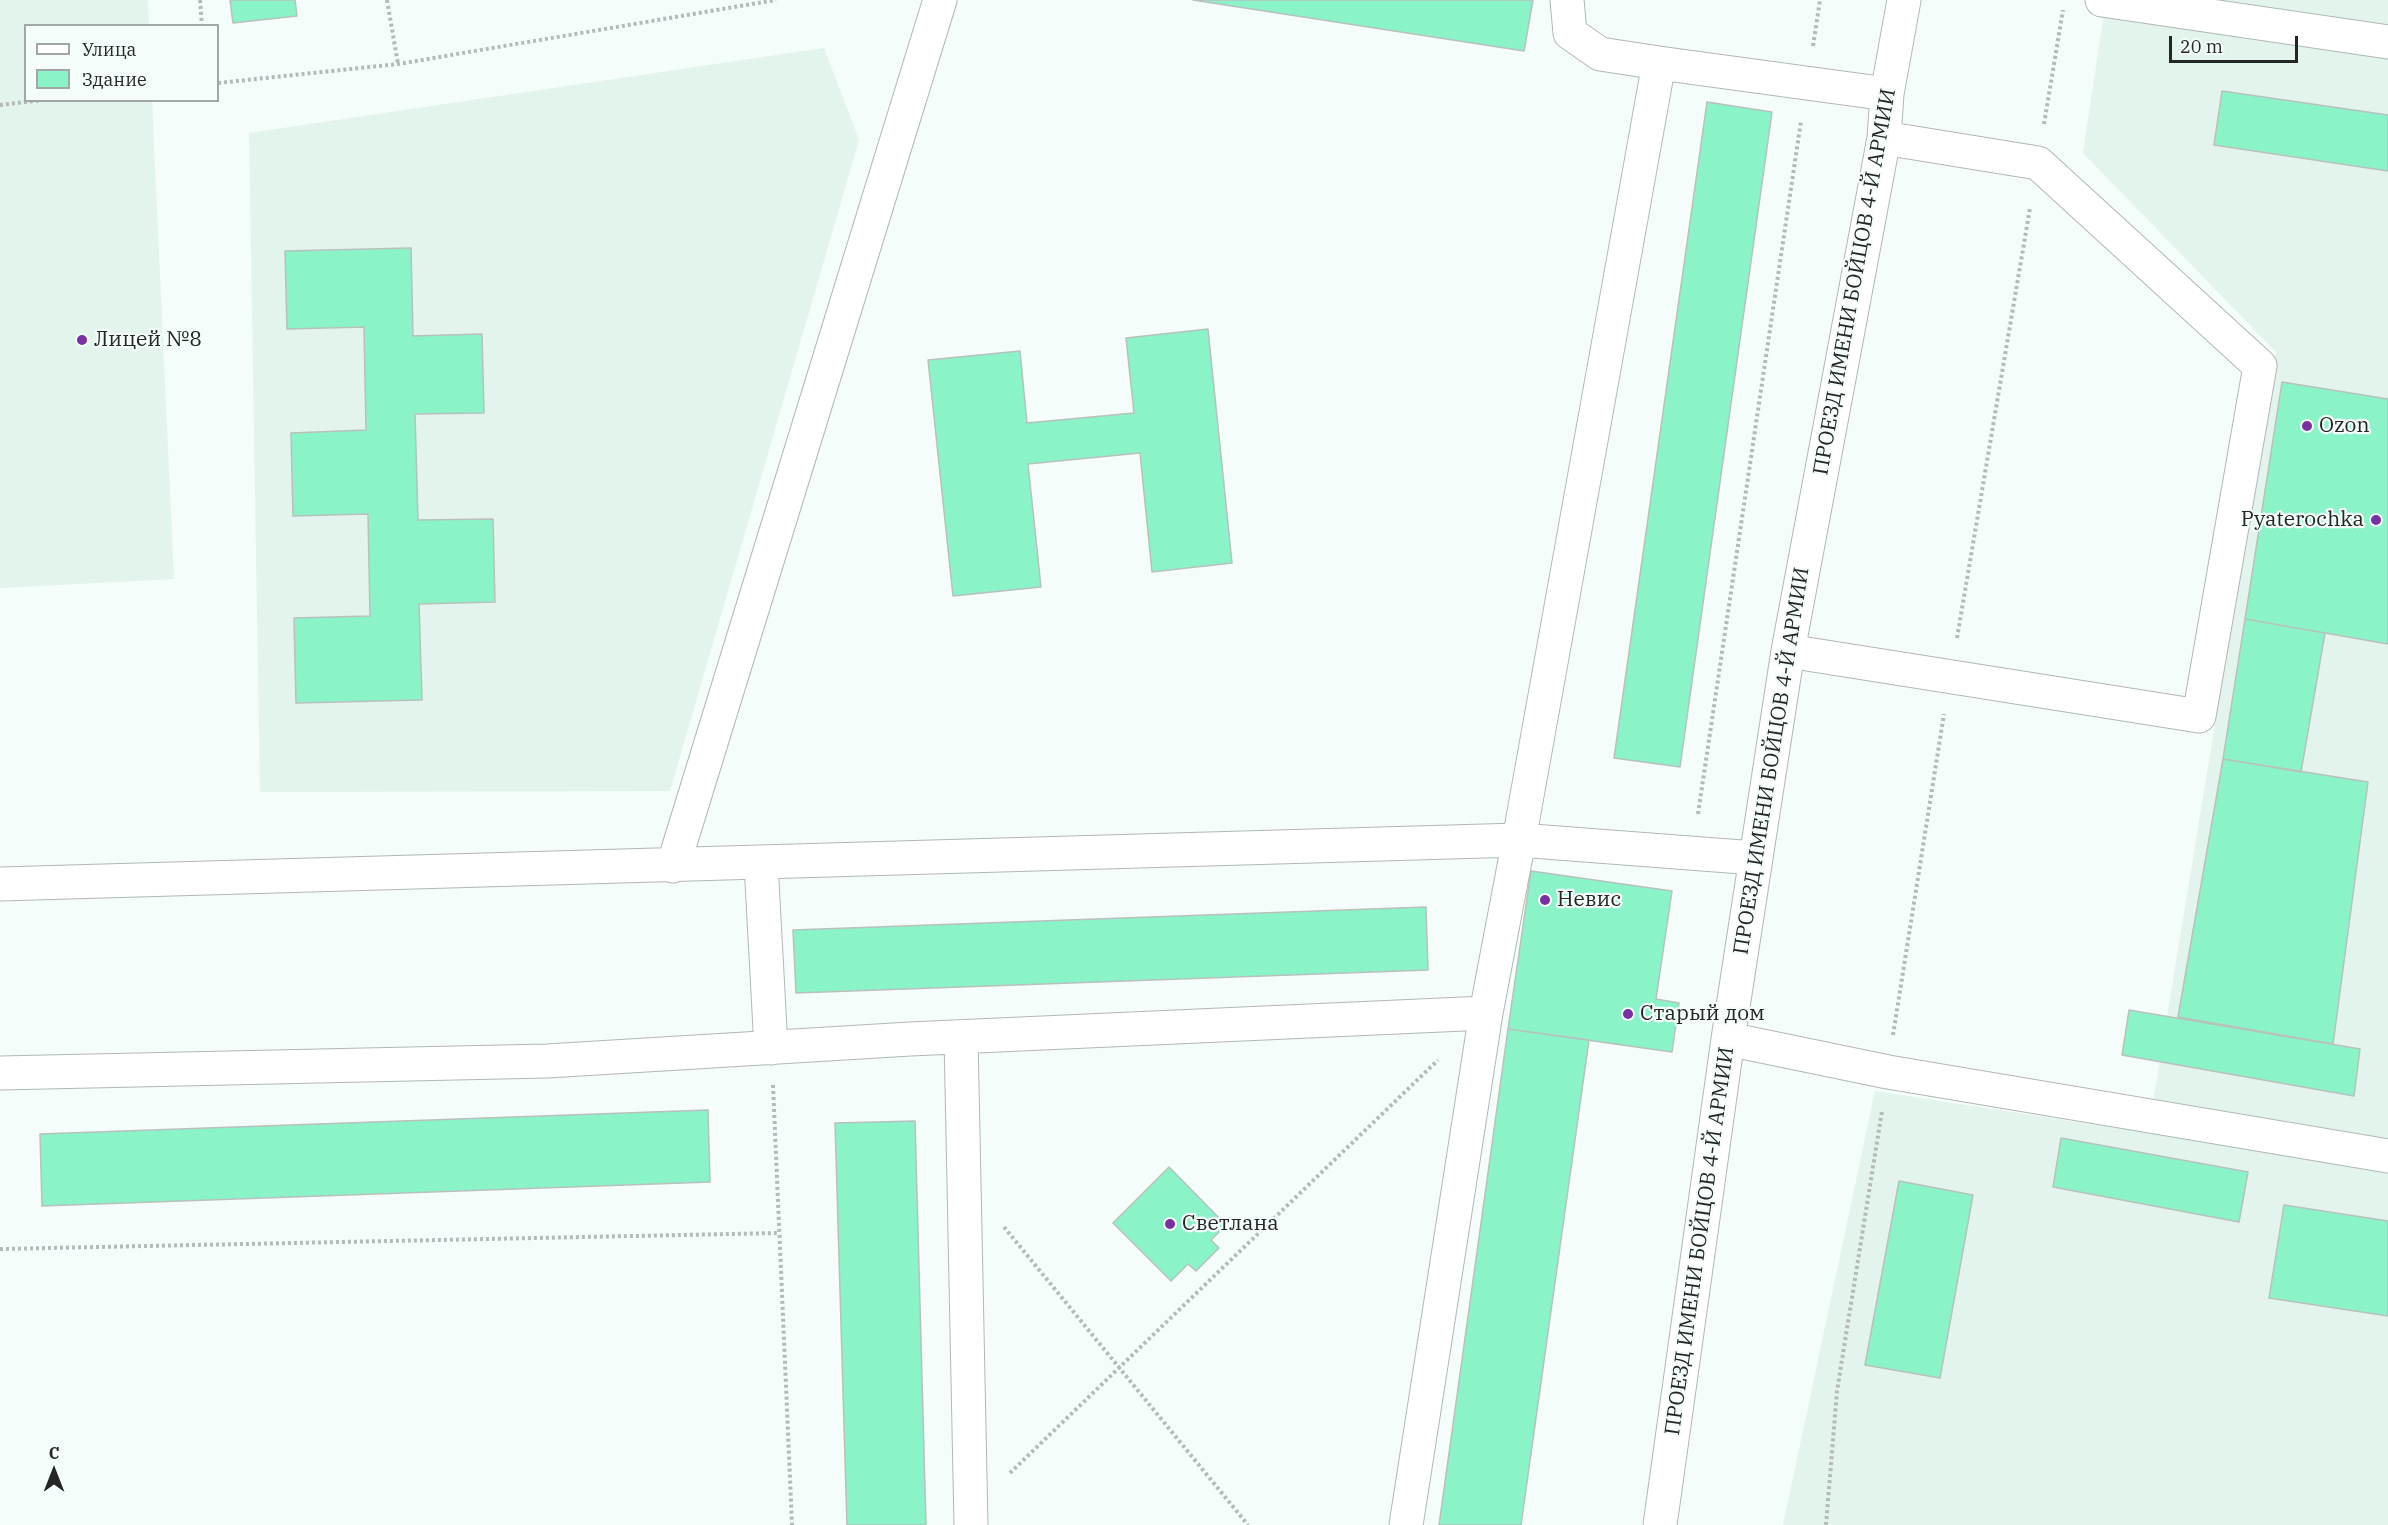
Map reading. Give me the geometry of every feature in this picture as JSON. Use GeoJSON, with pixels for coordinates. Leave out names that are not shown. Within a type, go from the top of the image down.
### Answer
{"type":"FeatureCollection","features":[{"type":"Feature","properties":{"kind":"street"},"geometry":{"type":"LineString","coordinates":[[673,866],[940,0]]}},
{"type":"Feature","properties":{"kind":"street"},"geometry":{"type":"LineString","coordinates":[[1567,0],[1570,33],[1600,54],[1887,94]]}},
{"type":"Feature","properties":{"kind":"street","name":"ПРОЕЗД ИМЕНИ БОЙЦОВ 4-Й АРМИИ"},"geometry":{"type":"LineString","coordinates":[[1660,1525],[1728,1039],[1788,651],[1884,138],[1887,94],[1904,0]]}},
{"type":"Feature","properties":{"kind":"street"},"geometry":{"type":"LineString","coordinates":[[2102,0],[2388,42]]}},
{"type":"Feature","properties":{"kind":"street"},"geometry":{"type":"LineString","coordinates":[[1406,1525],[1486,1014],[1659,63]]}},
{"type":"Feature","properties":{"kind":"street"},"geometry":{"type":"LineString","coordinates":[[1788,651],[2199,716],[2259,366],[2038,163],[1884,138]]}},
{"type":"Feature","properties":{"kind":"street"},"geometry":{"type":"LineString","coordinates":[[0,884],[1519,840],[1755,858]]}},
{"type":"Feature","properties":{"kind":"street"},"geometry":{"type":"LineString","coordinates":[[761,863],[771,1048]]}},
{"type":"Feature","properties":{"kind":"street"},"geometry":{"type":"LineString","coordinates":[[0,1073],[547,1061],[961,1037],[1486,1014]]}},
{"type":"Feature","properties":{"kind":"street"},"geometry":{"type":"LineString","coordinates":[[961,1037],[971,1518]]}},
{"type":"Feature","properties":{"kind":"street"},"geometry":{"type":"LineString","coordinates":[[1728,1039],[1888,1072],[2388,1156]]}},
{"type":"Feature","properties":{"kind":"path"},"geometry":{"type":"LineString","coordinates":[[200,0],[202,24]]}},
{"type":"Feature","properties":{"kind":"path"},"geometry":{"type":"LineString","coordinates":[[387,0],[398,64]]}},
{"type":"Feature","properties":{"kind":"path"},"geometry":{"type":"LineString","coordinates":[[219,83],[398,64],[776,0]]}},
{"type":"Feature","properties":{"kind":"path"},"geometry":{"type":"LineString","coordinates":[[1692,853],[1820,0]]}},
{"type":"Feature","properties":{"kind":"path"},"geometry":{"type":"LineString","coordinates":[[1950,676],[2065,0]]}},
{"type":"Feature","properties":{"kind":"path"},"geometry":{"type":"LineString","coordinates":[[0,105],[25,102]]}},
{"type":"Feature","properties":{"kind":"path"},"geometry":{"type":"LineString","coordinates":[[771,1048],[792,1525]]}},
{"type":"Feature","properties":{"kind":"path"},"geometry":{"type":"LineString","coordinates":[[971,1518],[1119,1367],[1444,1055]]}},
{"type":"Feature","properties":{"kind":"path"},"geometry":{"type":"LineString","coordinates":[[1001,1223],[1248,1525]]}},
{"type":"Feature","properties":{"kind":"path"},"geometry":{"type":"LineString","coordinates":[[0,1249],[779,1233]]}},
{"type":"Feature","properties":{"kind":"shaded area","name":"Лицей №8"},"geometry":{"type":"Polygon","coordinates":[[[0,0],[148,0],[149,24],[24,24],[24,102],[152,102],[174,579],[0,588],[0,0]]]}},
{"type":"Feature","properties":{"kind":"shaded area"},"geometry":{"type":"Polygon","coordinates":[[[2106,0],[2388,0],[2388,1525],[1783,1525],[1875,1091],[2148,1133],[2276,352],[2083,153],[2106,0]]]}},
{"type":"Feature","properties":{"kind":"shaded area"},"geometry":{"type":"Polygon","coordinates":[[[824,48],[859,140],[670,791],[260,792],[249,133],[824,48]]]}},
{"type":"Feature","properties":{"kind":"building"},"geometry":{"type":"Polygon","coordinates":[[[230,0],[295,0],[297,16],[233,23],[230,0]]]}},
{"type":"Feature","properties":{"kind":"building"},"geometry":{"type":"Polygon","coordinates":[[[1193,0],[1533,0],[1524,51],[1193,0]]]}},
{"type":"Feature","properties":{"kind":"building"},"geometry":{"type":"Polygon","coordinates":[[[2222,91],[2388,115],[2388,171],[2214,145],[2222,91]]]}},
{"type":"Feature","properties":{"kind":"building"},"geometry":{"type":"Polygon","coordinates":[[[1707,102],[1772,112],[1680,767],[1614,758],[1707,102]]]}},
{"type":"Feature","properties":{"kind":"building"},"geometry":{"type":"Polygon","coordinates":[[[411,248],[413,336],[482,334],[484,413],[415,414],[418,520],[493,519],[495,602],[419,604],[422,700],[296,703],[294,618],[370,616],[368,514],[293,516],[291,433],[366,430],[364,327],[287,329],[285,251],[411,248]]]}},
{"type":"Feature","properties":{"kind":"building"},"geometry":{"type":"Polygon","coordinates":[[[1208,329],[1232,563],[1152,572],[1140,453],[1028,464],[1041,587],[953,596],[928,360],[1020,351],[1027,423],[1134,413],[1126,338],[1208,329]]]}},
{"type":"Feature","properties":{"kind":"building"},"geometry":{"type":"Polygon","coordinates":[[[2282,382],[2388,399],[2388,644],[2245,619],[2282,382]]]}},
{"type":"Feature","properties":{"kind":"building"},"geometry":{"type":"Polygon","coordinates":[[[2245,619],[2325,633],[2301,772],[2223,759],[2245,619]]]}},
{"type":"Feature","properties":{"kind":"building"},"geometry":{"type":"Polygon","coordinates":[[[2223,759],[2368,782],[2333,1044],[2178,1017],[2223,759]]]}},
{"type":"Feature","properties":{"kind":"building"},"geometry":{"type":"Polygon","coordinates":[[[1531,871],[1672,891],[1656,999],[1679,1003],[1672,1052],[1508,1029],[1531,871]]]}},
{"type":"Feature","properties":{"kind":"building"},"geometry":{"type":"Polygon","coordinates":[[[1426,907],[1428,970],[796,993],[793,930],[1426,907]]]}},
{"type":"Feature","properties":{"kind":"building"},"geometry":{"type":"Polygon","coordinates":[[[2129,1010],[2360,1049],[2354,1096],[2122,1055],[2129,1010]]]}},
{"type":"Feature","properties":{"kind":"building"},"geometry":{"type":"Polygon","coordinates":[[[1508,1029],[1589,1040],[1521,1525],[1439,1525],[1508,1029]]]}},
{"type":"Feature","properties":{"kind":"building"},"geometry":{"type":"Polygon","coordinates":[[[708,1110],[710,1182],[42,1206],[40,1134],[708,1110]]]}},
{"type":"Feature","properties":{"kind":"building"},"geometry":{"type":"Polygon","coordinates":[[[915,1121],[926,1525],[847,1525],[835,1123],[915,1121]]]}},
{"type":"Feature","properties":{"kind":"building"},"geometry":{"type":"Polygon","coordinates":[[[2061,1138],[2248,1172],[2239,1222],[2053,1187],[2061,1138]]]}},
{"type":"Feature","properties":{"kind":"building","name":"Светлана"},"geometry":{"type":"Polygon","coordinates":[[[1169,1167],[1226,1225],[1211,1240],[1219,1248],[1196,1271],[1188,1264],[1171,1281],[1113,1223],[1169,1167]]]}},
{"type":"Feature","properties":{"kind":"building"},"geometry":{"type":"Polygon","coordinates":[[[1899,1181],[1973,1195],[1940,1378],[1865,1365],[1899,1181]]]}},
{"type":"Feature","properties":{"kind":"building"},"geometry":{"type":"Polygon","coordinates":[[[2284,1205],[2388,1221],[2388,1316],[2269,1298],[2284,1205]]]}},
{"type":"Feature","properties":{"kind":"place","name":"Лицей №8"},"geometry":{"type":"Point","coordinates":[82,340]}},
{"type":"Feature","properties":{"kind":"place","name":"Ozon"},"geometry":{"type":"Point","coordinates":[2307,426]}},
{"type":"Feature","properties":{"kind":"place","name":"Pyaterochka"},"geometry":{"type":"Point","coordinates":[2376,520]}},
{"type":"Feature","properties":{"kind":"place","name":"Невис"},"geometry":{"type":"Point","coordinates":[1545,900]}},
{"type":"Feature","properties":{"kind":"place","name":"Старый дом"},"geometry":{"type":"Point","coordinates":[1628,1014]}},
{"type":"Feature","properties":{"kind":"place","name":"Светлана"},"geometry":{"type":"Point","coordinates":[1170,1224]}}]}
